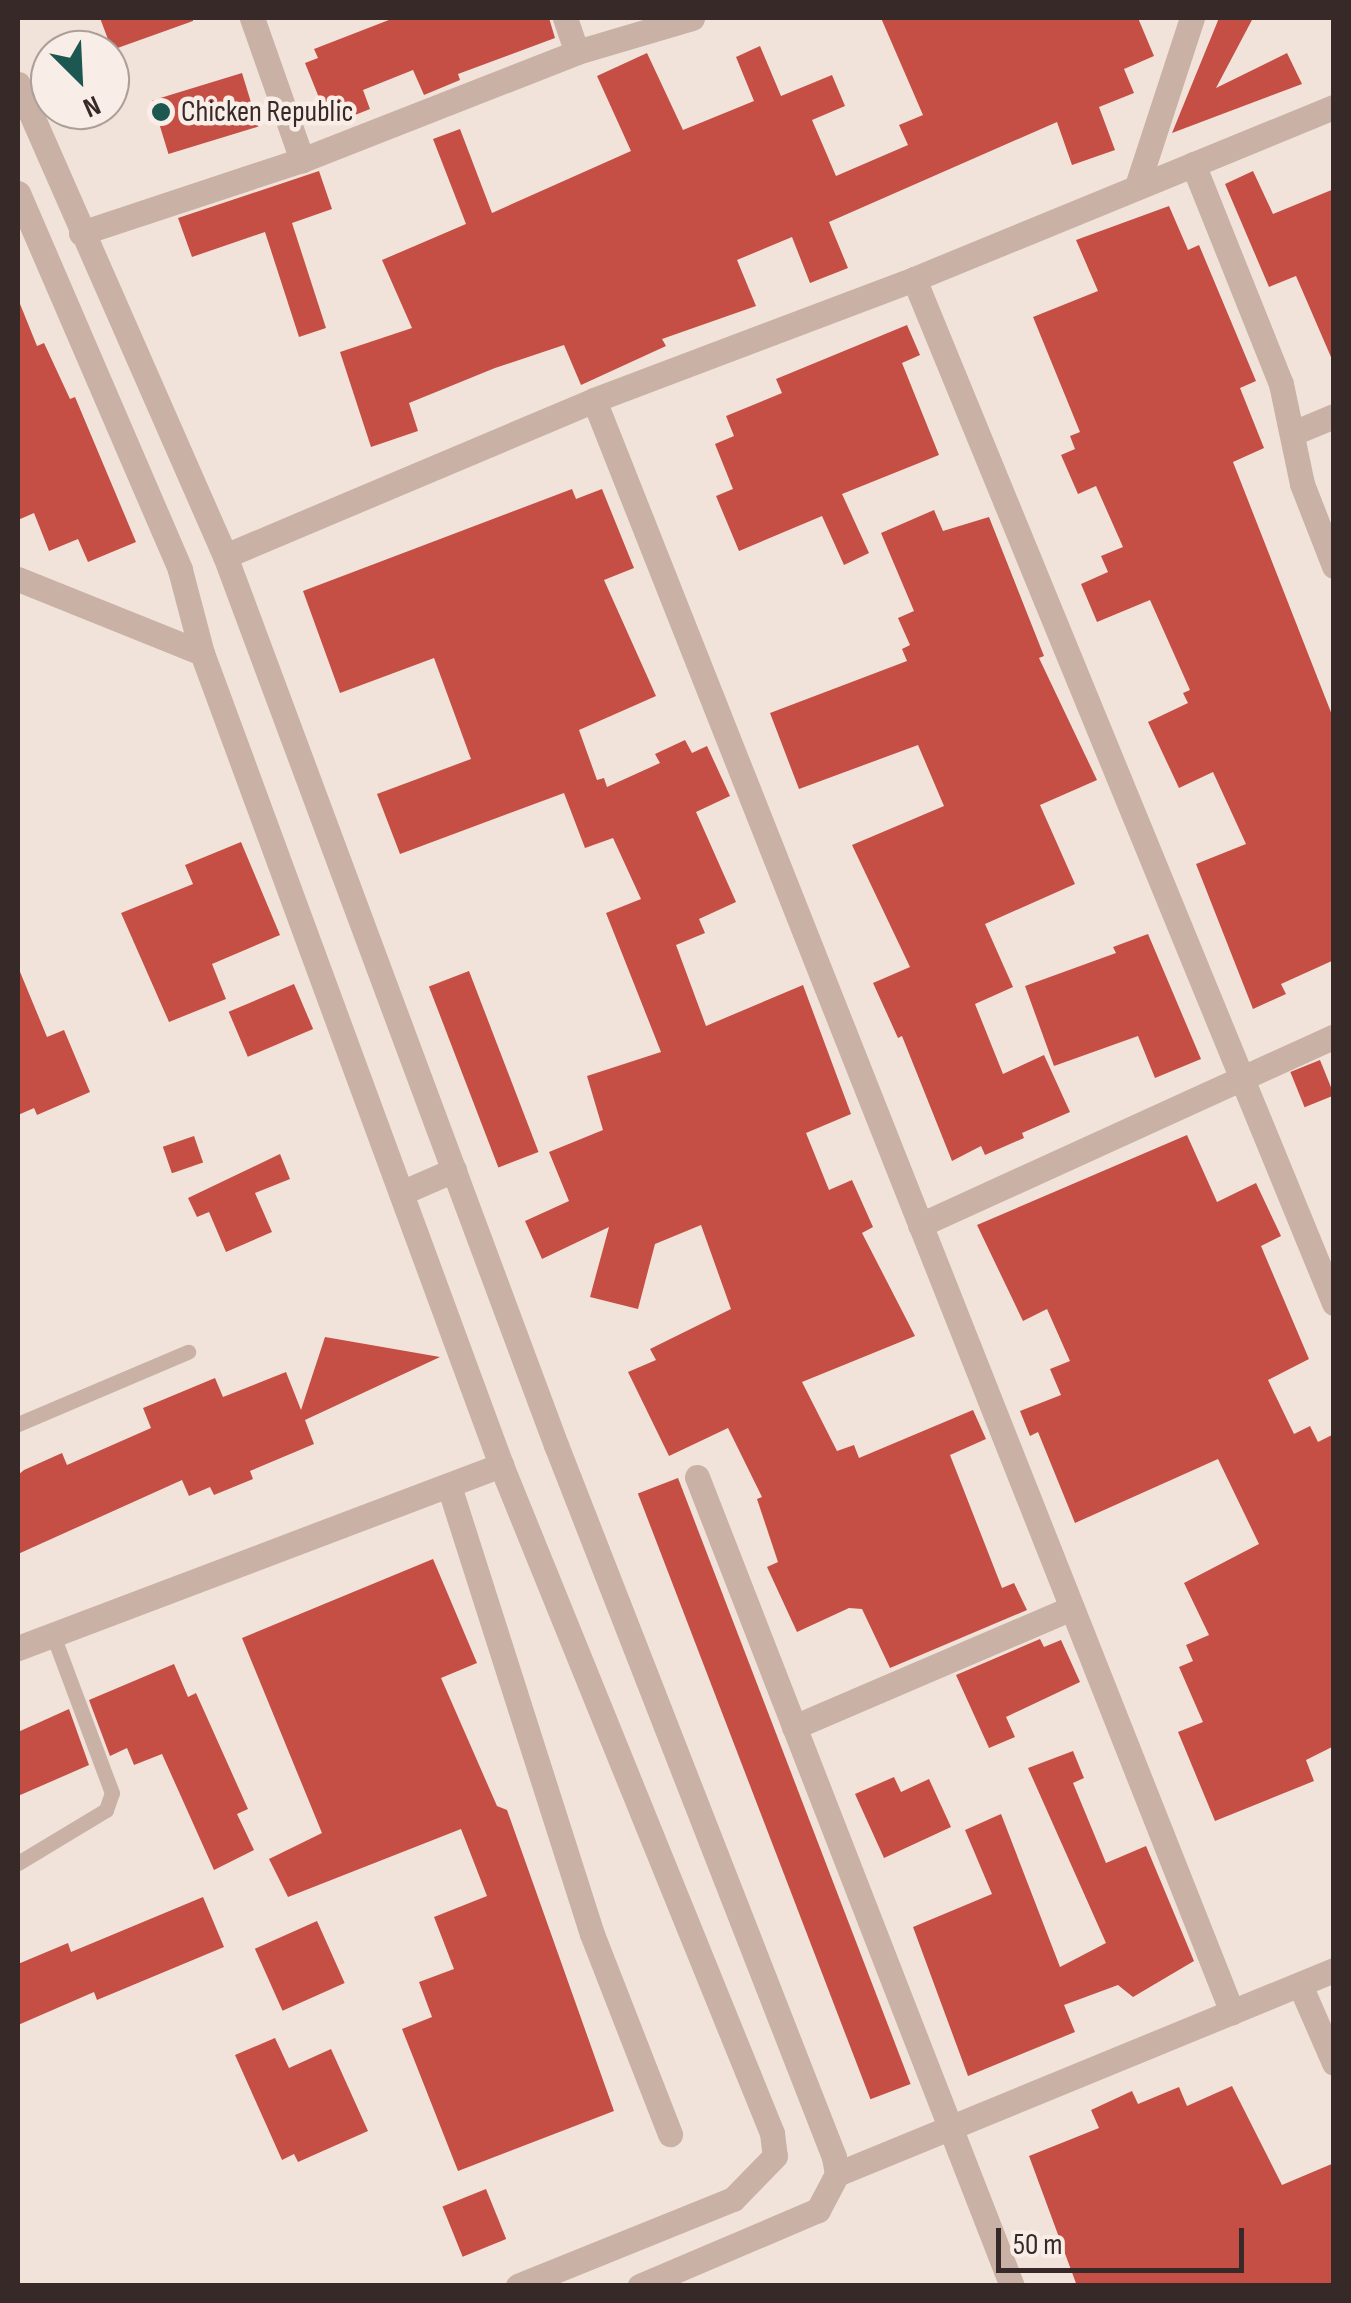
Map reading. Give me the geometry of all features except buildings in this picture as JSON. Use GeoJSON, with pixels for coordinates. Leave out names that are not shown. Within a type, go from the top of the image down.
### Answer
{"type":"FeatureCollection","features":[{"type":"Feature","properties":{"kind":"street"},"geometry":{"type":"LineString","coordinates":[[252,18],[302,160]]}},
{"type":"Feature","properties":{"kind":"street"},"geometry":{"type":"LineString","coordinates":[[565,18],[578,52]]}},
{"type":"Feature","properties":{"kind":"street"},"geometry":{"type":"LineString","coordinates":[[80,232],[302,160],[578,52],[692,18]]}},
{"type":"Feature","properties":{"kind":"street"},"geometry":{"type":"LineString","coordinates":[[1138,186],[1192,18]]}},
{"type":"Feature","properties":{"kind":"street"},"geometry":{"type":"LineString","coordinates":[[18,84],[225,556],[454,1170],[837,2174]]}},
{"type":"Feature","properties":{"kind":"street"},"geometry":{"type":"LineString","coordinates":[[225,556],[594,400],[914,279],[1334,107]]}},
{"type":"Feature","properties":{"kind":"street"},"geometry":{"type":"LineString","coordinates":[[1193,164],[1281,384],[1302,484],[1334,566]]}},
{"type":"Feature","properties":{"kind":"street"},"geometry":{"type":"LineString","coordinates":[[19,202],[180,570],[202,653],[501,1465],[772,2132],[775,2156],[733,2198],[518,2286]]}},
{"type":"Feature","properties":{"kind":"street"},"geometry":{"type":"LineString","coordinates":[[914,279],[1334,1303]]}},
{"type":"Feature","properties":{"kind":"street"},"geometry":{"type":"LineString","coordinates":[[594,400],[1232,2012]]}},
{"type":"Feature","properties":{"kind":"street"},"geometry":{"type":"LineString","coordinates":[[1293,433],[1334,416]]}},
{"type":"Feature","properties":{"kind":"street"},"geometry":{"type":"LineString","coordinates":[[18,579],[202,653]]}},
{"type":"Feature","properties":{"kind":"street"},"geometry":{"type":"LineString","coordinates":[[920,1225],[1334,1036]]}},
{"type":"Feature","properties":{"kind":"street"},"geometry":{"type":"LineString","coordinates":[[400,1193],[454,1170]]}},
{"type":"Feature","properties":{"kind":"street"},"geometry":{"type":"LineString","coordinates":[[18,1648],[501,1465]]}},
{"type":"Feature","properties":{"kind":"street"},"geometry":{"type":"LineString","coordinates":[[697,1477],[1012,2286]]}},
{"type":"Feature","properties":{"kind":"street"},"geometry":{"type":"LineString","coordinates":[[449,1486],[592,1934],[670,2134]]}},
{"type":"Feature","properties":{"kind":"street"},"geometry":{"type":"LineString","coordinates":[[794,1727],[1072,1608]]}},
{"type":"Feature","properties":{"kind":"street"},"geometry":{"type":"LineString","coordinates":[[640,2286],[818,2210],[837,2174],[1334,1970]]}},
{"type":"Feature","properties":{"kind":"street"},"geometry":{"type":"LineString","coordinates":[[1300,1985],[1334,2063]]}},
{"type":"Feature","properties":{"kind":"lane"},"geometry":{"type":"LineString","coordinates":[[18,1424],[188,1352]]}},
{"type":"Feature","properties":{"kind":"lane"},"geometry":{"type":"LineString","coordinates":[[18,1863],[106,1810],[112,1792],[53,1635]]}},
{"type":"Feature","properties":{"kind":"place","name":"Chicken Republic"},"geometry":{"type":"Point","coordinates":[161,112]}}]}
